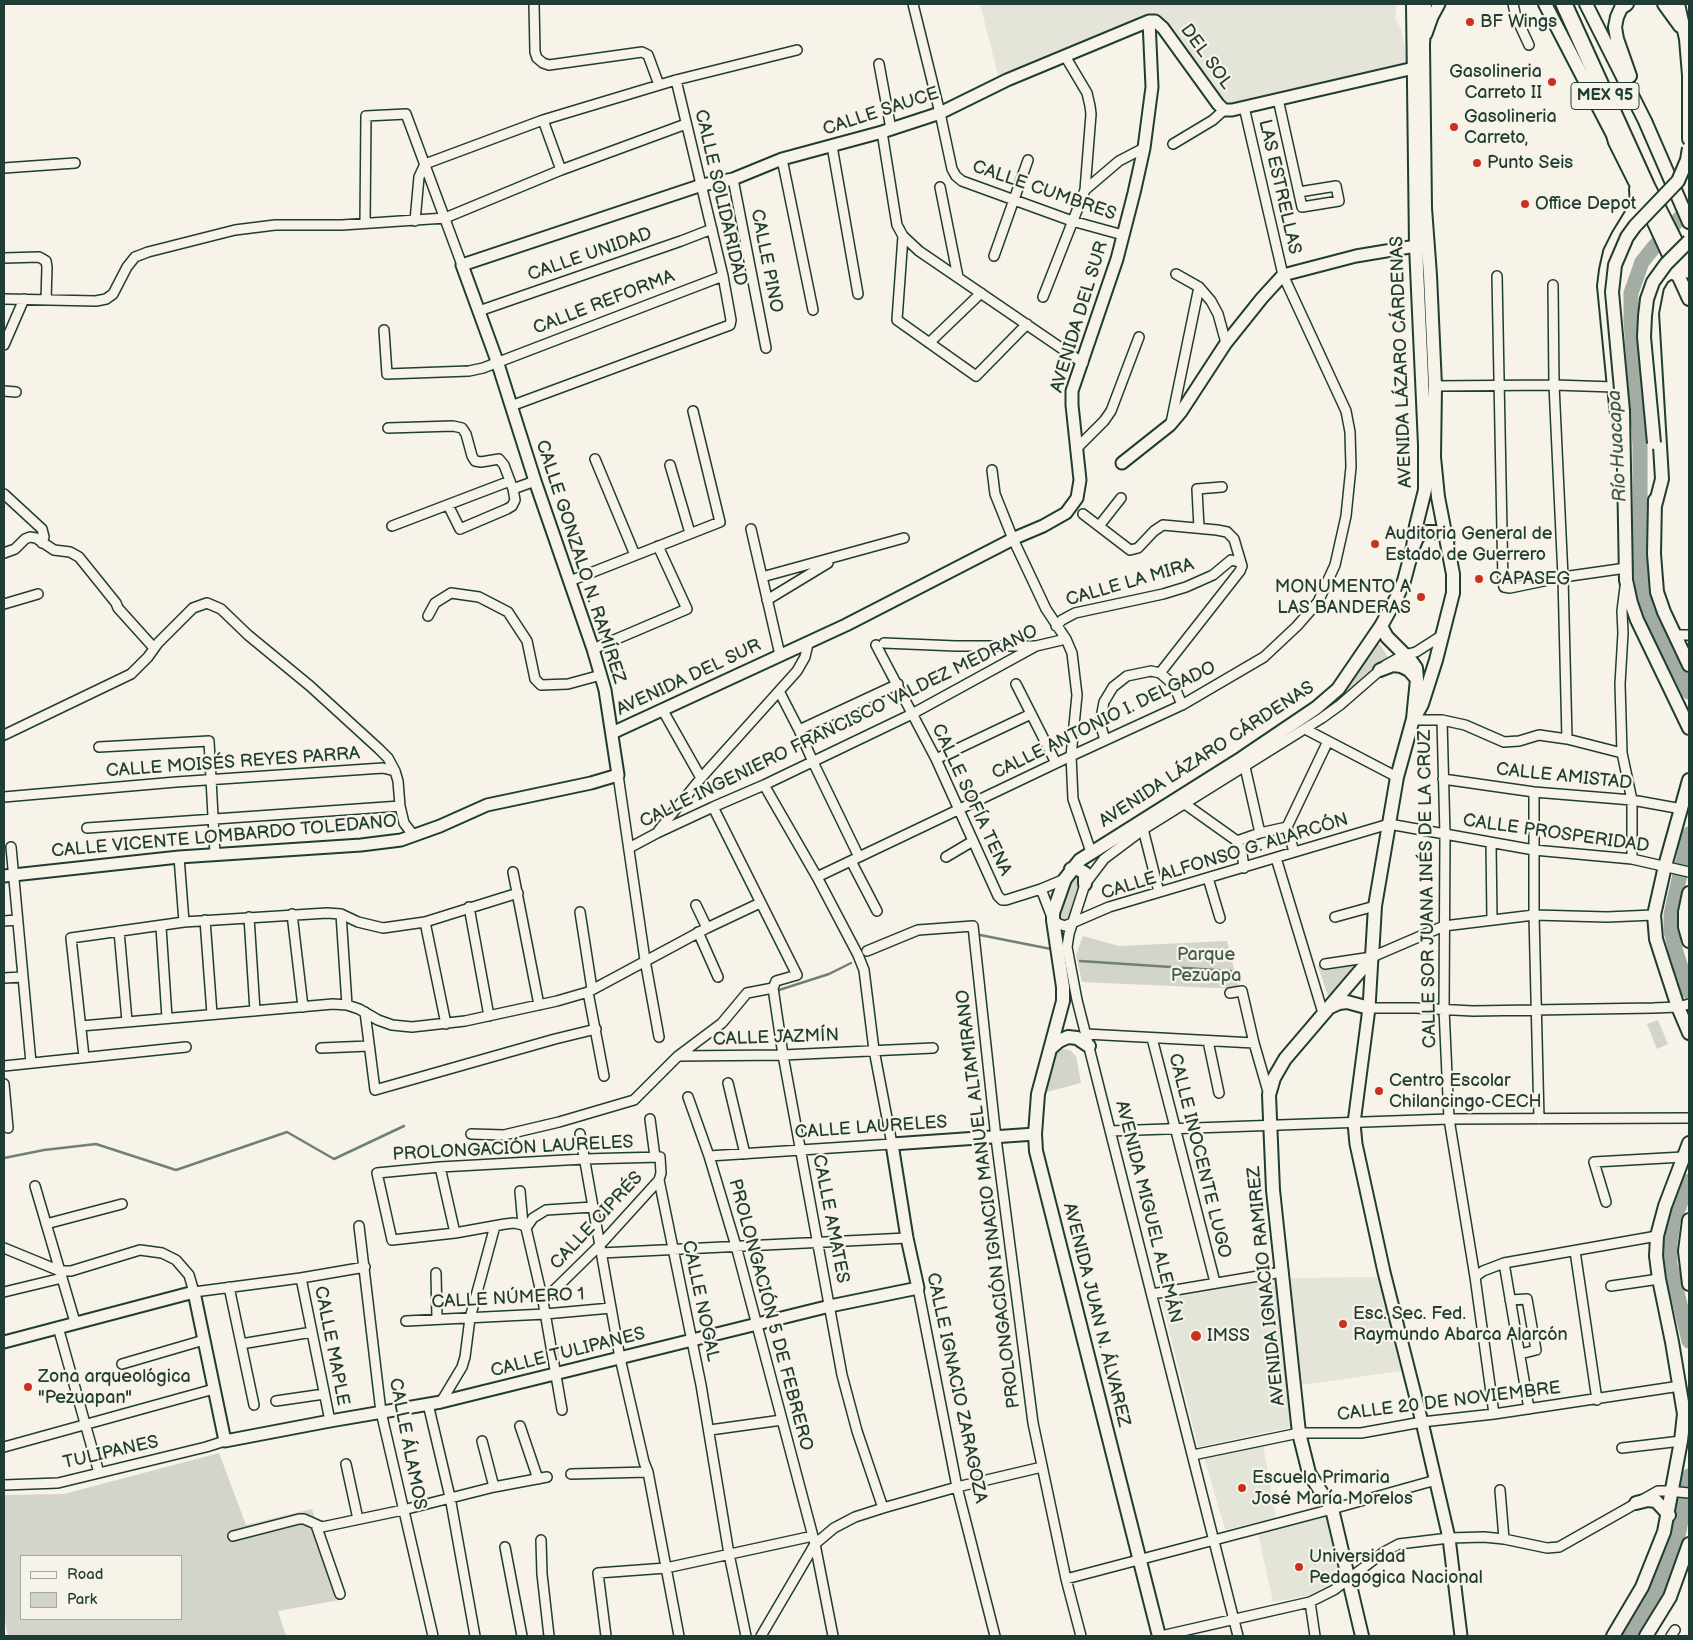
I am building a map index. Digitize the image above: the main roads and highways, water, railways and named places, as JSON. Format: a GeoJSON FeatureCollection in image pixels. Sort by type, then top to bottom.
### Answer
{"type":"FeatureCollection","features":[{"type":"Feature","properties":{"kind":"highway","name":"MEX 95"},"geometry":{"type":"LineString","coordinates":[[1564,4],[1611,107],[1644,186],[1684,266]]}},
{"type":"Feature","properties":{"kind":"highway","name":"MEX 95"},"geometry":{"type":"LineString","coordinates":[[1571,4],[1644,186]]}},
{"type":"Feature","properties":{"kind":"highway"},"geometry":{"type":"LineString","coordinates":[[1611,107],[1613,135]]}},
{"type":"Feature","properties":{"kind":"main road","name":"AVENIDA LÁZARO CÁRDENAS"},"geometry":{"type":"LineString","coordinates":[[1068,874],[1091,852],[1142,825],[1316,708],[1338,689],[1381,626],[1404,581],[1425,490],[1425,445],[1416,246],[1413,4]]}},
{"type":"Feature","properties":{"kind":"main road","name":"AVENIDA LÁZARO CÁRDENAS"},"geometry":{"type":"LineString","coordinates":[[1413,720],[1422,704],[1436,660],[1453,593],[1453,574],[1448,539],[1435,476],[1434,386],[1426,208],[1423,45],[1425,4]]}},
{"type":"Feature","properties":{"kind":"main road"},"geometry":{"type":"LineString","coordinates":[[1545,4],[1613,135],[1644,186],[1637,205],[1610,252],[1604,286],[1617,414],[1623,433]]}},
{"type":"Feature","properties":{"kind":"main road"},"geometry":{"type":"LineString","coordinates":[[1586,4],[1645,121],[1689,222]]}},
{"type":"Feature","properties":{"kind":"main road"},"geometry":{"type":"LineString","coordinates":[[1626,4],[1621,8],[1616,17],[1615,27],[1617,39],[1645,121]]}},
{"type":"Feature","properties":{"kind":"main road"},"geometry":{"type":"LineString","coordinates":[[1664,4],[1685,36]]}},
{"type":"Feature","properties":{"kind":"main road"},"geometry":{"type":"LineString","coordinates":[[1678,4],[1685,36],[1689,75],[1689,139]]}},
{"type":"Feature","properties":{"kind":"main road"},"geometry":{"type":"LineString","coordinates":[[1689,148],[1687,160],[1678,181],[1626,237],[1615,265],[1612,292],[1623,411],[1626,574],[1637,620],[1689,728]]}},
{"type":"Feature","properties":{"kind":"main road"},"geometry":{"type":"LineString","coordinates":[[1689,241],[1666,264],[1654,282],[1646,308],[1644,338],[1654,443],[1654,554],[1656,584],[1664,612],[1689,665]]}},
{"type":"Feature","properties":{"kind":"main road"},"geometry":{"type":"LineString","coordinates":[[1655,506],[1662,479],[1652,313],[1657,287],[1663,277],[1668,273],[1674,273],[1684,266],[1689,299]]}},
{"type":"Feature","properties":{"kind":"main road"},"geometry":{"type":"LineString","coordinates":[[1413,547],[1417,538],[1427,532],[1442,534],[1448,539]]}},
{"type":"Feature","properties":{"kind":"main road"},"geometry":{"type":"LineString","coordinates":[[1381,626],[1387,637],[1416,668],[1417,679],[1413,720]]}},
{"type":"Feature","properties":{"kind":"main road"},"geometry":{"type":"LineString","coordinates":[[1380,670],[1393,665],[1401,666],[1409,670],[1417,679]]}},
{"type":"Feature","properties":{"kind":"main road","name":"AVENIDA IGNACIO RAMIREZ"},"geometry":{"type":"LineString","coordinates":[[1362,1636],[1332,1509],[1309,1473],[1299,1432],[1272,1190],[1269,1095],[1274,1078],[1285,1059],[1372,957],[1375,906],[1397,777],[1413,720]]}},
{"type":"Feature","properties":{"kind":"main road"},"geometry":{"type":"LineString","coordinates":[[1689,780],[1654,915],[1656,939],[1684,1005],[1689,1034]]}},
{"type":"Feature","properties":{"kind":"main road"},"geometry":{"type":"LineString","coordinates":[[1068,874],[1076,868],[1085,873],[1085,884]]}},
{"type":"Feature","properties":{"kind":"main road","name":"AVENIDA JUAN N. ÁLVAREZ"},"geometry":{"type":"LineString","coordinates":[[1068,874],[1052,920],[1063,987],[1063,1001],[1038,1094],[1034,1134],[1036,1151],[1139,1561],[1160,1636]]}},
{"type":"Feature","properties":{"kind":"main road"},"geometry":{"type":"LineString","coordinates":[[1689,893],[1685,927],[1689,941]]}},
{"type":"Feature","properties":{"kind":"main road"},"geometry":{"type":"LineString","coordinates":[[1325,1010],[1339,1003],[1347,1002],[1368,1008]]}},
{"type":"Feature","properties":{"kind":"main road"},"geometry":{"type":"LineString","coordinates":[[1051,1048],[1059,1040],[1068,1036],[1087,1040]]}},
{"type":"Feature","properties":{"kind":"main road"},"geometry":{"type":"LineString","coordinates":[[1613,1636],[1642,1587],[1664,1532],[1674,1491],[1682,1440],[1684,1414],[1656,1256],[1657,1236],[1665,1206],[1689,1143]]}},
{"type":"Feature","properties":{"kind":"main road"},"geometry":{"type":"LineString","coordinates":[[1689,1220],[1685,1251],[1689,1284]]}},
{"type":"Feature","properties":{"kind":"main road"},"geometry":{"type":"LineString","coordinates":[[1636,1503],[1648,1500],[1656,1501],[1669,1515]]}},
{"type":"Feature","properties":{"kind":"main road"},"geometry":{"type":"LineString","coordinates":[[1646,1636],[1670,1597],[1689,1544]]}},
{"type":"Feature","properties":{"kind":"waterway","name":"Río Huacapa"},"geometry":{"type":"LineString","coordinates":[[1689,208],[1642,262],[1631,293],[1631,322],[1640,445],[1640,562],[1643,593],[1658,631],[1689,692]]}},
{"type":"Feature","properties":{"kind":"waterway","name":"Río Huacapa"},"geometry":{"type":"LineString","coordinates":[[1689,834],[1671,915],[1671,931],[1689,992]]}},
{"type":"Feature","properties":{"kind":"waterway"},"geometry":{"type":"LineString","coordinates":[[980,935],[1051,949]]}},
{"type":"Feature","properties":{"kind":"waterway"},"geometry":{"type":"LineString","coordinates":[[1080,961],[1231,971]]}},
{"type":"Feature","properties":{"kind":"waterway"},"geometry":{"type":"LineString","coordinates":[[779,990],[829,974],[851,963]]}},
{"type":"Feature","properties":{"kind":"waterway"},"geometry":{"type":"LineString","coordinates":[[4,1158],[44,1150],[96,1144],[176,1170],[287,1132],[334,1159],[404,1126]]}},
{"type":"Feature","properties":{"kind":"waterway","name":"Río Huacapa"},"geometry":{"type":"LineString","coordinates":[[1689,1181],[1673,1222],[1670,1243],[1670,1264],[1689,1341]]}},
{"type":"Feature","properties":{"kind":"waterway","name":"Río Huacapa"},"geometry":{"type":"LineString","coordinates":[[1629,1636],[1658,1587],[1679,1531],[1689,1476]]}},
{"type":"Feature","properties":{"kind":"place","name":"BF Wings"},"geometry":{"type":"Point","coordinates":[1470,22]}},
{"type":"Feature","properties":{"kind":"place","name":"Gasolineria Carreto II"},"geometry":{"type":"Point","coordinates":[1552,82]}},
{"type":"Feature","properties":{"kind":"place","name":"Gasolineria Carreto,"},"geometry":{"type":"Point","coordinates":[1454,127]}},
{"type":"Feature","properties":{"kind":"place","name":"Punto Seis"},"geometry":{"type":"Point","coordinates":[1477,163]}},
{"type":"Feature","properties":{"kind":"place","name":"Office Depot"},"geometry":{"type":"Point","coordinates":[1525,204]}},
{"type":"Feature","properties":{"kind":"place","name":"Auditoria General de Estado de Guerrero"},"geometry":{"type":"Point","coordinates":[1375,544]}},
{"type":"Feature","properties":{"kind":"place","name":"CAPASEG"},"geometry":{"type":"Point","coordinates":[1479,579]}},
{"type":"Feature","properties":{"kind":"place","name":"MONUMENTO A LAS BANDERAS"},"geometry":{"type":"Point","coordinates":[1421,597]}},
{"type":"Feature","properties":{"kind":"place","name":"Centro Escolar Chilancingo-CECH"},"geometry":{"type":"Point","coordinates":[1379,1091]}},
{"type":"Feature","properties":{"kind":"place","name":"Esc. Sec. Fed. Raymundo Abarca Alarcón"},"geometry":{"type":"Point","coordinates":[1343,1324]}},
{"type":"Feature","properties":{"kind":"place","name":"IMSS"},"geometry":{"type":"Point","coordinates":[1196,1336]}},
{"type":"Feature","properties":{"kind":"place","name":"Zona arqueológica \"Pezuapan\""},"geometry":{"type":"Point","coordinates":[28,1387]}},
{"type":"Feature","properties":{"kind":"place","name":"Escuela Primaria José María Morelos"},"geometry":{"type":"Point","coordinates":[1242,1488]}},
{"type":"Feature","properties":{"kind":"place","name":"Universidad Pedagogica Nacional"},"geometry":{"type":"Point","coordinates":[1299,1567]}},
{"type":"Feature","properties":{"kind":"park label","name":"Parque Pezuapa"},"geometry":{"type":"Point","coordinates":[1206,965]}}]}
